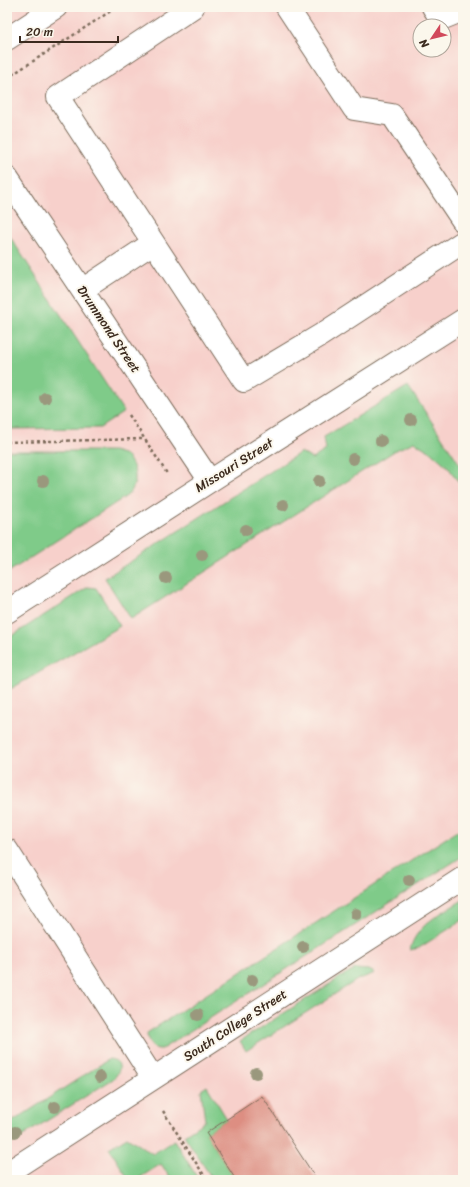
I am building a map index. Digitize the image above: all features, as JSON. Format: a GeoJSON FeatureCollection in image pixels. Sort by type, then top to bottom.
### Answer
{"type":"FeatureCollection","features":[{"type":"Feature","properties":{"kind":"street"},"geometry":{"type":"LineString","coordinates":[[7,39],[56,7]]}},
{"type":"Feature","properties":{"kind":"street"},"geometry":{"type":"LineString","coordinates":[[193,7],[58,97],[244,381],[321,334],[463,242]]}},
{"type":"Feature","properties":{"kind":"street"},"geometry":{"type":"LineString","coordinates":[[287,7],[354,109],[392,115],[463,221]]}},
{"type":"Feature","properties":{"kind":"street"},"geometry":{"type":"LineString","coordinates":[[433,7],[441,19],[463,10]]}},
{"type":"Feature","properties":{"kind":"street","name":"Drummond Street"},"geometry":{"type":"LineString","coordinates":[[7,178],[210,481]]}},
{"type":"Feature","properties":{"kind":"street"},"geometry":{"type":"LineString","coordinates":[[82,290],[153,243]]}},
{"type":"Feature","properties":{"kind":"street","name":"Missouri Street"},"geometry":{"type":"LineString","coordinates":[[7,612],[463,320]]}},
{"type":"Feature","properties":{"kind":"street"},"geometry":{"type":"LineString","coordinates":[[7,850],[153,1078]]}},
{"type":"Feature","properties":{"kind":"street","name":"South College Street"},"geometry":{"type":"LineString","coordinates":[[7,1173],[463,878]]}},
{"type":"Feature","properties":{"kind":"path"},"geometry":{"type":"LineString","coordinates":[[7,78],[117,7]]}},
{"type":"Feature","properties":{"kind":"path"},"geometry":{"type":"LineString","coordinates":[[127,412],[170,478]]}},
{"type":"Feature","properties":{"kind":"path"},"geometry":{"type":"LineString","coordinates":[[7,442],[144,439]]}},
{"type":"Feature","properties":{"kind":"path"},"geometry":{"type":"LineString","coordinates":[[163,1111],[207,1180]]}},
{"type":"Feature","properties":{"kind":"shaded area"},"geometry":{"type":"Polygon","coordinates":[[[7,7],[463,7],[463,1180],[7,1180],[7,7]]]}},
{"type":"Feature","properties":{"kind":"green space"},"geometry":{"type":"Polygon","coordinates":[[[7,232],[124,412],[100,428],[7,429],[7,232]]]}},
{"type":"Feature","properties":{"kind":"green space"},"geometry":{"type":"Polygon","coordinates":[[[408,386],[463,469],[463,488],[448,467],[431,452],[414,442],[396,450],[131,619],[105,578],[301,452],[312,459],[326,450],[324,437],[408,386]]]}},
{"type":"Feature","properties":{"kind":"green space"},"geometry":{"type":"Polygon","coordinates":[[[7,451],[113,451],[123,454],[130,460],[135,474],[133,488],[126,497],[7,573],[7,451]]]}},
{"type":"Feature","properties":{"kind":"green space"},"geometry":{"type":"Polygon","coordinates":[[[88,587],[96,588],[120,626],[7,691],[7,639],[88,587]]]}},
{"type":"Feature","properties":{"kind":"green space"},"geometry":{"type":"Polygon","coordinates":[[[463,827],[463,856],[162,1049],[155,1048],[149,1043],[147,1033],[463,827]]]}},
{"type":"Feature","properties":{"kind":"green space"},"geometry":{"type":"Polygon","coordinates":[[[463,900],[463,920],[419,948],[410,950],[413,941],[424,926],[463,900]]]}},
{"type":"Feature","properties":{"kind":"green space"},"geometry":{"type":"Polygon","coordinates":[[[355,969],[369,970],[375,973],[357,980],[246,1051],[240,1041],[355,969]]]}},
{"type":"Feature","properties":{"kind":"green space"},"geometry":{"type":"Polygon","coordinates":[[[109,1059],[114,1060],[119,1064],[118,1073],[113,1079],[7,1146],[7,1125],[109,1059]]]}},
{"type":"Feature","properties":{"kind":"green space"},"geometry":{"type":"Polygon","coordinates":[[[207,1086],[227,1119],[206,1133],[236,1180],[213,1180],[184,1135],[205,1121],[201,1090],[207,1086]]]}},
{"type":"Feature","properties":{"kind":"green space"},"geometry":{"type":"Polygon","coordinates":[[[127,1137],[153,1154],[174,1140],[199,1180],[172,1180],[161,1164],[136,1180],[129,1180],[109,1148],[127,1137]]]}},
{"type":"Feature","properties":{"kind":"building"},"geometry":{"type":"Polygon","coordinates":[[[262,1096],[317,1180],[236,1180],[206,1133],[262,1096]]]}}]}
